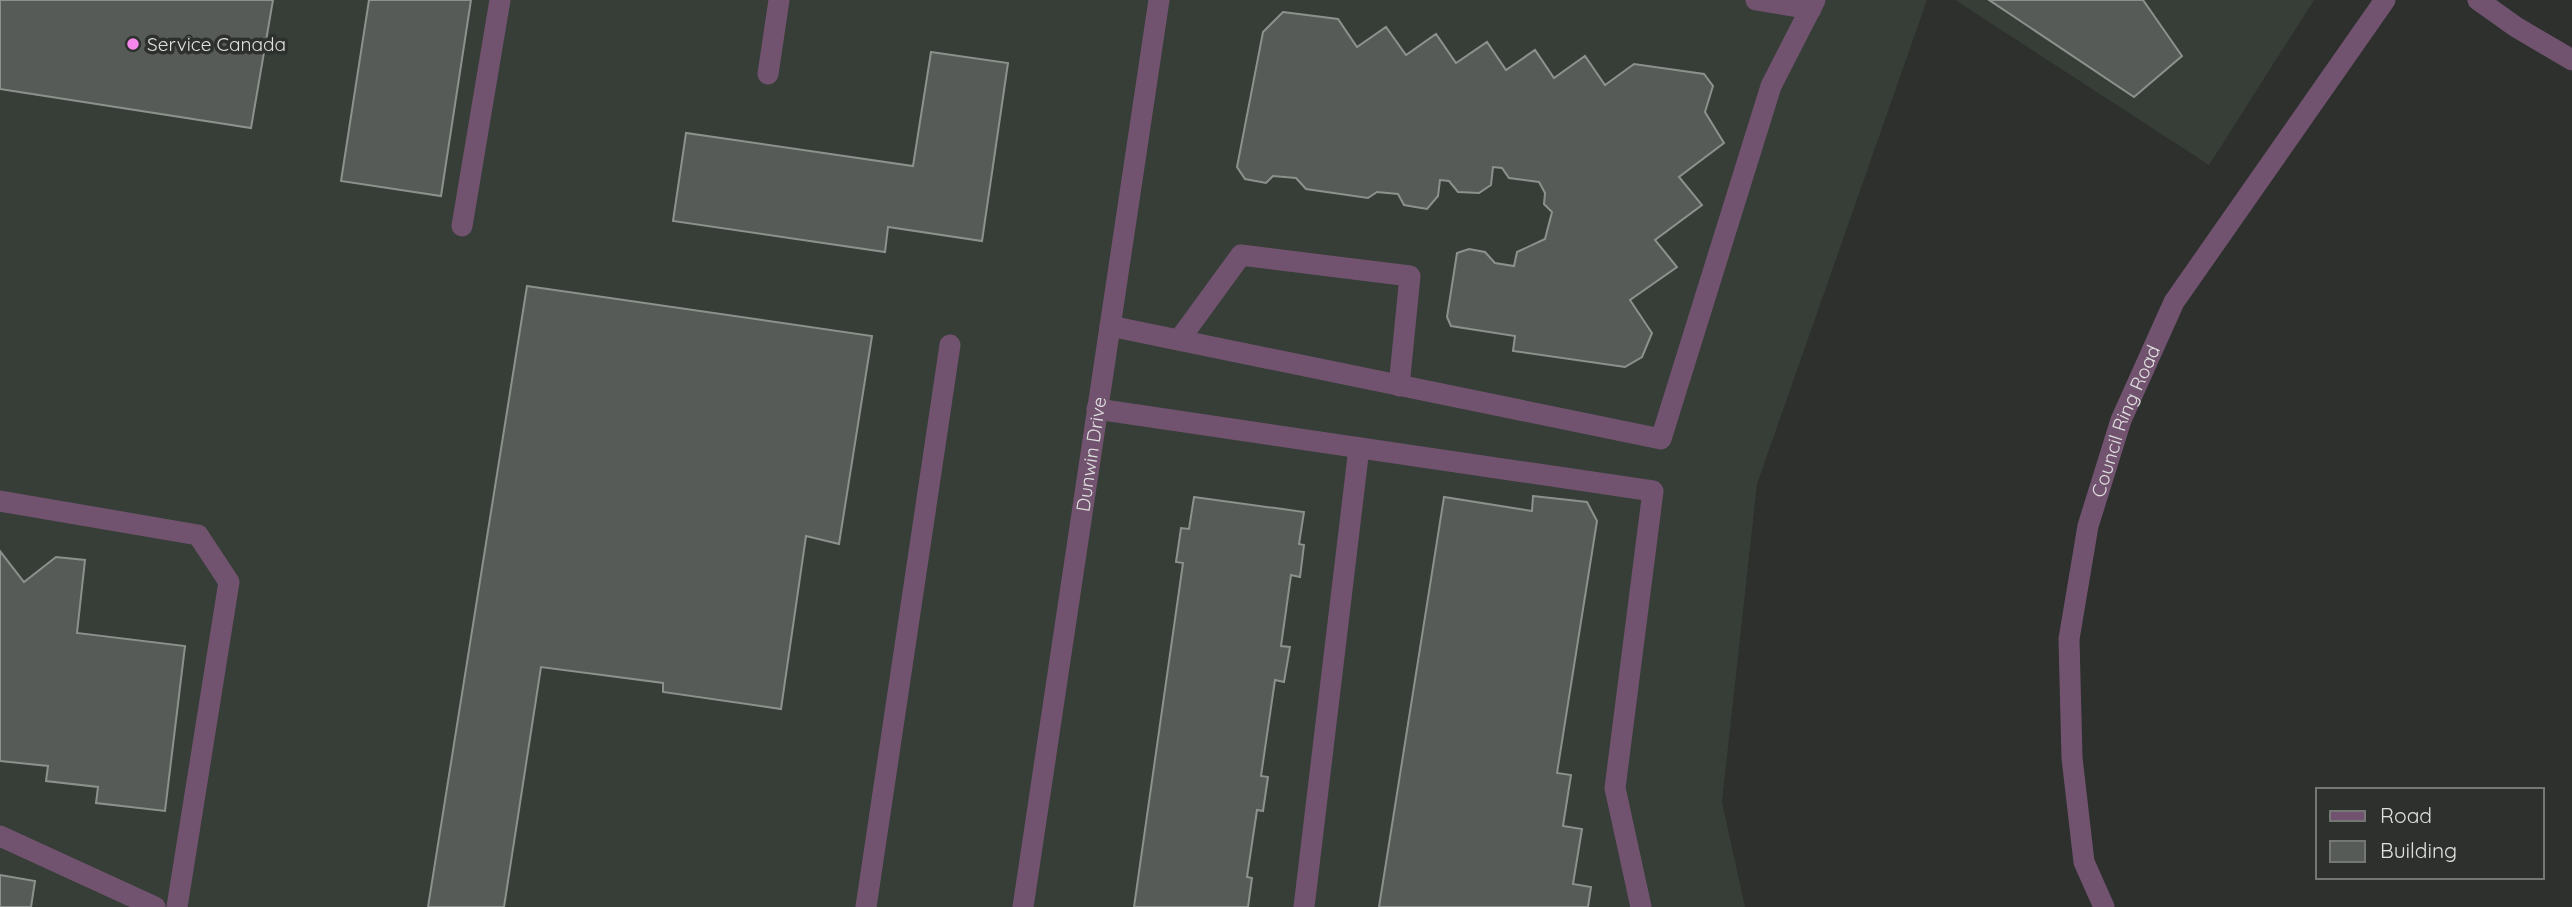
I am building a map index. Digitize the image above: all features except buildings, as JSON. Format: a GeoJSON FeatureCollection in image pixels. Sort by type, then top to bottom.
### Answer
{"type":"FeatureCollection","features":[{"type":"Feature","properties":{"kind":"street"},"geometry":{"type":"LineString","coordinates":[[462,226],[500,0]]}},
{"type":"Feature","properties":{"kind":"street"},"geometry":{"type":"LineString","coordinates":[[768,74],[779,0]]}},
{"type":"Feature","properties":{"kind":"street","name":"Dunwin Drive"},"geometry":{"type":"LineString","coordinates":[[1023,907],[1159,0]]}},
{"type":"Feature","properties":{"kind":"street"},"geometry":{"type":"LineString","coordinates":[[1110,326],[1661,439],[1772,86],[1813,5],[1756,0]]}},
{"type":"Feature","properties":{"kind":"street","name":"Council Ring Road"},"geometry":{"type":"LineString","coordinates":[[2104,907],[2084,862],[2072,758],[2069,639],[2088,526],[2121,420],[2174,302],[2385,0]]}},
{"type":"Feature","properties":{"kind":"street"},"geometry":{"type":"LineString","coordinates":[[2478,0],[2515,27],[2572,60]]}},
{"type":"Feature","properties":{"kind":"street"},"geometry":{"type":"LineString","coordinates":[[1179,340],[1241,255],[1410,276],[1399,386]]}},
{"type":"Feature","properties":{"kind":"street"},"geometry":{"type":"LineString","coordinates":[[866,907],[950,345]]}},
{"type":"Feature","properties":{"kind":"street"},"geometry":{"type":"LineString","coordinates":[[1097,409],[1653,491],[1615,788],[1641,907]]}},
{"type":"Feature","properties":{"kind":"street"},"geometry":{"type":"LineString","coordinates":[[1304,907],[1359,448]]}},
{"type":"Feature","properties":{"kind":"street"},"geometry":{"type":"LineString","coordinates":[[0,502],[198,535],[229,582],[177,907]]}},
{"type":"Feature","properties":{"kind":"street"},"geometry":{"type":"LineString","coordinates":[[0,836],[155,907]]}},
{"type":"Feature","properties":{"kind":"shaded area"},"geometry":{"type":"Polygon","coordinates":[[[0,0],[1927,0],[1757,484],[1722,802],[1745,907],[0,907],[0,0]]]}},
{"type":"Feature","properties":{"kind":"shaded area"},"geometry":{"type":"Polygon","coordinates":[[[1955,0],[2314,0],[2209,165],[1955,0]]]}},
{"type":"Feature","properties":{"kind":"place","name":"Service Canada"},"geometry":{"type":"Point","coordinates":[133,44]}}]}
